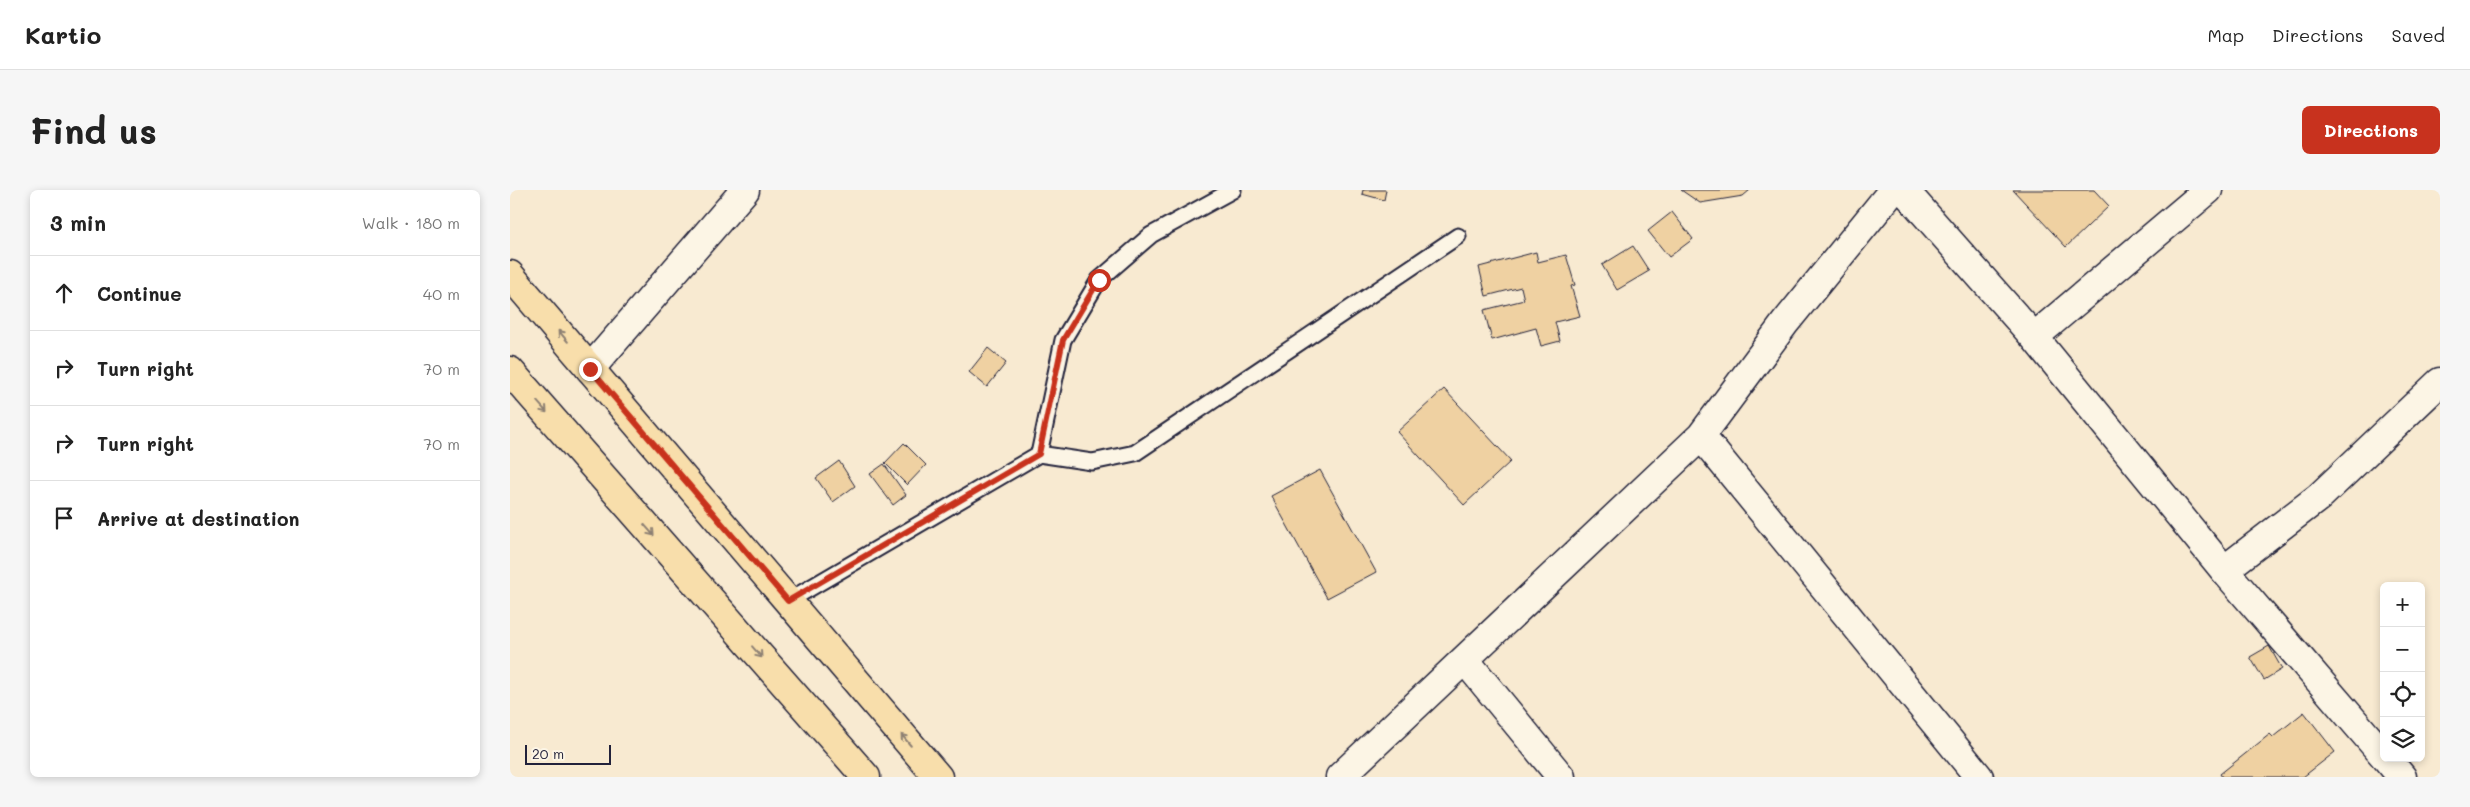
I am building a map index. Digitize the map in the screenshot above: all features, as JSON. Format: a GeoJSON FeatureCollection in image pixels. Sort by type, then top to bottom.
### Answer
{"type":"FeatureCollection","features":[{"type":"Feature","properties":{"kind":"main road"},"geometry":{"type":"LineString","coordinates":[[510,275],[938,777]]}},
{"type":"Feature","properties":{"kind":"main road"},"geometry":{"type":"LineString","coordinates":[[510,371],[866,777]]}},
{"type":"Feature","properties":{"kind":"street"},"geometry":{"type":"LineString","coordinates":[[590,369],[745,190]]}},
{"type":"Feature","properties":{"kind":"street"},"geometry":{"type":"LineString","coordinates":[[1340,777],[1701,436],[1785,323],[1893,190]]}},
{"type":"Feature","properties":{"kind":"street"},"geometry":{"type":"LineString","coordinates":[[1904,190],[2034,337],[2224,570],[2380,751]]}},
{"type":"Feature","properties":{"kind":"street"},"geometry":{"type":"LineString","coordinates":[[2034,337],[2208,190]]}},
{"type":"Feature","properties":{"kind":"street"},"geometry":{"type":"LineString","coordinates":[[2224,570],[2319,497],[2440,382]]}},
{"type":"Feature","properties":{"kind":"street"},"geometry":{"type":"LineString","coordinates":[[1701,436],[1978,777]]}},
{"type":"Feature","properties":{"kind":"street"},"geometry":{"type":"LineString","coordinates":[[1465,660],[1561,777]]}},
{"type":"Feature","properties":{"kind":"street"},"geometry":{"type":"LineString","coordinates":[[2389,762],[2402,777]]}},
{"type":"Feature","properties":{"kind":"lane"},"geometry":{"type":"LineString","coordinates":[[1039,454],[1063,340],[1099,280],[1151,235],[1233,190]]}},
{"type":"Feature","properties":{"kind":"lane"},"geometry":{"type":"LineString","coordinates":[[788,601],[1039,454],[1092,462],[1135,453],[1458,236]]}},
{"type":"Feature","properties":{"kind":"building"},"geometry":{"type":"Polygon","coordinates":[[[1363,190],[1386,190],[1384,200],[1362,194],[1363,190]]]}},
{"type":"Feature","properties":{"kind":"building"},"geometry":{"type":"Polygon","coordinates":[[[1681,190],[1750,190],[1743,196],[1700,203],[1681,190]]]}},
{"type":"Feature","properties":{"kind":"building"},"geometry":{"type":"Polygon","coordinates":[[[2013,190],[2094,190],[2109,206],[2066,247],[2013,190]]]}},
{"type":"Feature","properties":{"kind":"building"},"geometry":{"type":"Polygon","coordinates":[[[1672,212],[1693,239],[1669,257],[1648,231],[1672,212]]]}},
{"type":"Feature","properties":{"kind":"building"},"geometry":{"type":"Polygon","coordinates":[[[1633,246],[1649,271],[1617,290],[1602,265],[1633,246]]]}},
{"type":"Feature","properties":{"kind":"building"},"geometry":{"type":"Polygon","coordinates":[[[1536,252],[1538,262],[1566,255],[1575,285],[1571,286],[1580,316],[1555,322],[1560,341],[1541,346],[1536,328],[1492,340],[1484,310],[1524,300],[1521,287],[1486,296],[1479,267],[1536,252]]]}},
{"type":"Feature","properties":{"kind":"building"},"geometry":{"type":"Polygon","coordinates":[[[988,348],[1006,363],[987,387],[969,372],[988,348]]]}},
{"type":"Feature","properties":{"kind":"building"},"geometry":{"type":"Polygon","coordinates":[[[1444,389],[1511,461],[1464,505],[1397,432],[1444,389]]]}},
{"type":"Feature","properties":{"kind":"building"},"geometry":{"type":"Polygon","coordinates":[[[904,443],[926,465],[907,485],[885,463],[904,443]]]}},
{"type":"Feature","properties":{"kind":"building"},"geometry":{"type":"Polygon","coordinates":[[[839,461],[855,486],[833,502],[816,478],[839,461]]]}},
{"type":"Feature","properties":{"kind":"building"},"geometry":{"type":"Polygon","coordinates":[[[884,464],[906,495],[893,505],[870,474],[884,464]]]}},
{"type":"Feature","properties":{"kind":"building"},"geometry":{"type":"Polygon","coordinates":[[[1320,470],[1376,572],[1327,598],[1271,496],[1320,470]]]}},
{"type":"Feature","properties":{"kind":"building"},"geometry":{"type":"Polygon","coordinates":[[[2269,646],[2282,669],[2264,680],[2250,657],[2269,646]]]}},
{"type":"Feature","properties":{"kind":"building"},"geometry":{"type":"Polygon","coordinates":[[[2304,712],[2335,752],[2303,777],[2222,777],[2220,774],[2270,734],[2273,737],[2304,712]]]}},
{"type":"Feature","properties":{"kind":"route"},"geometry":{"type":"LineString","coordinates":[[590,369],[788,601],[1039,454],[1063,340],[1099,280]]}}]}
